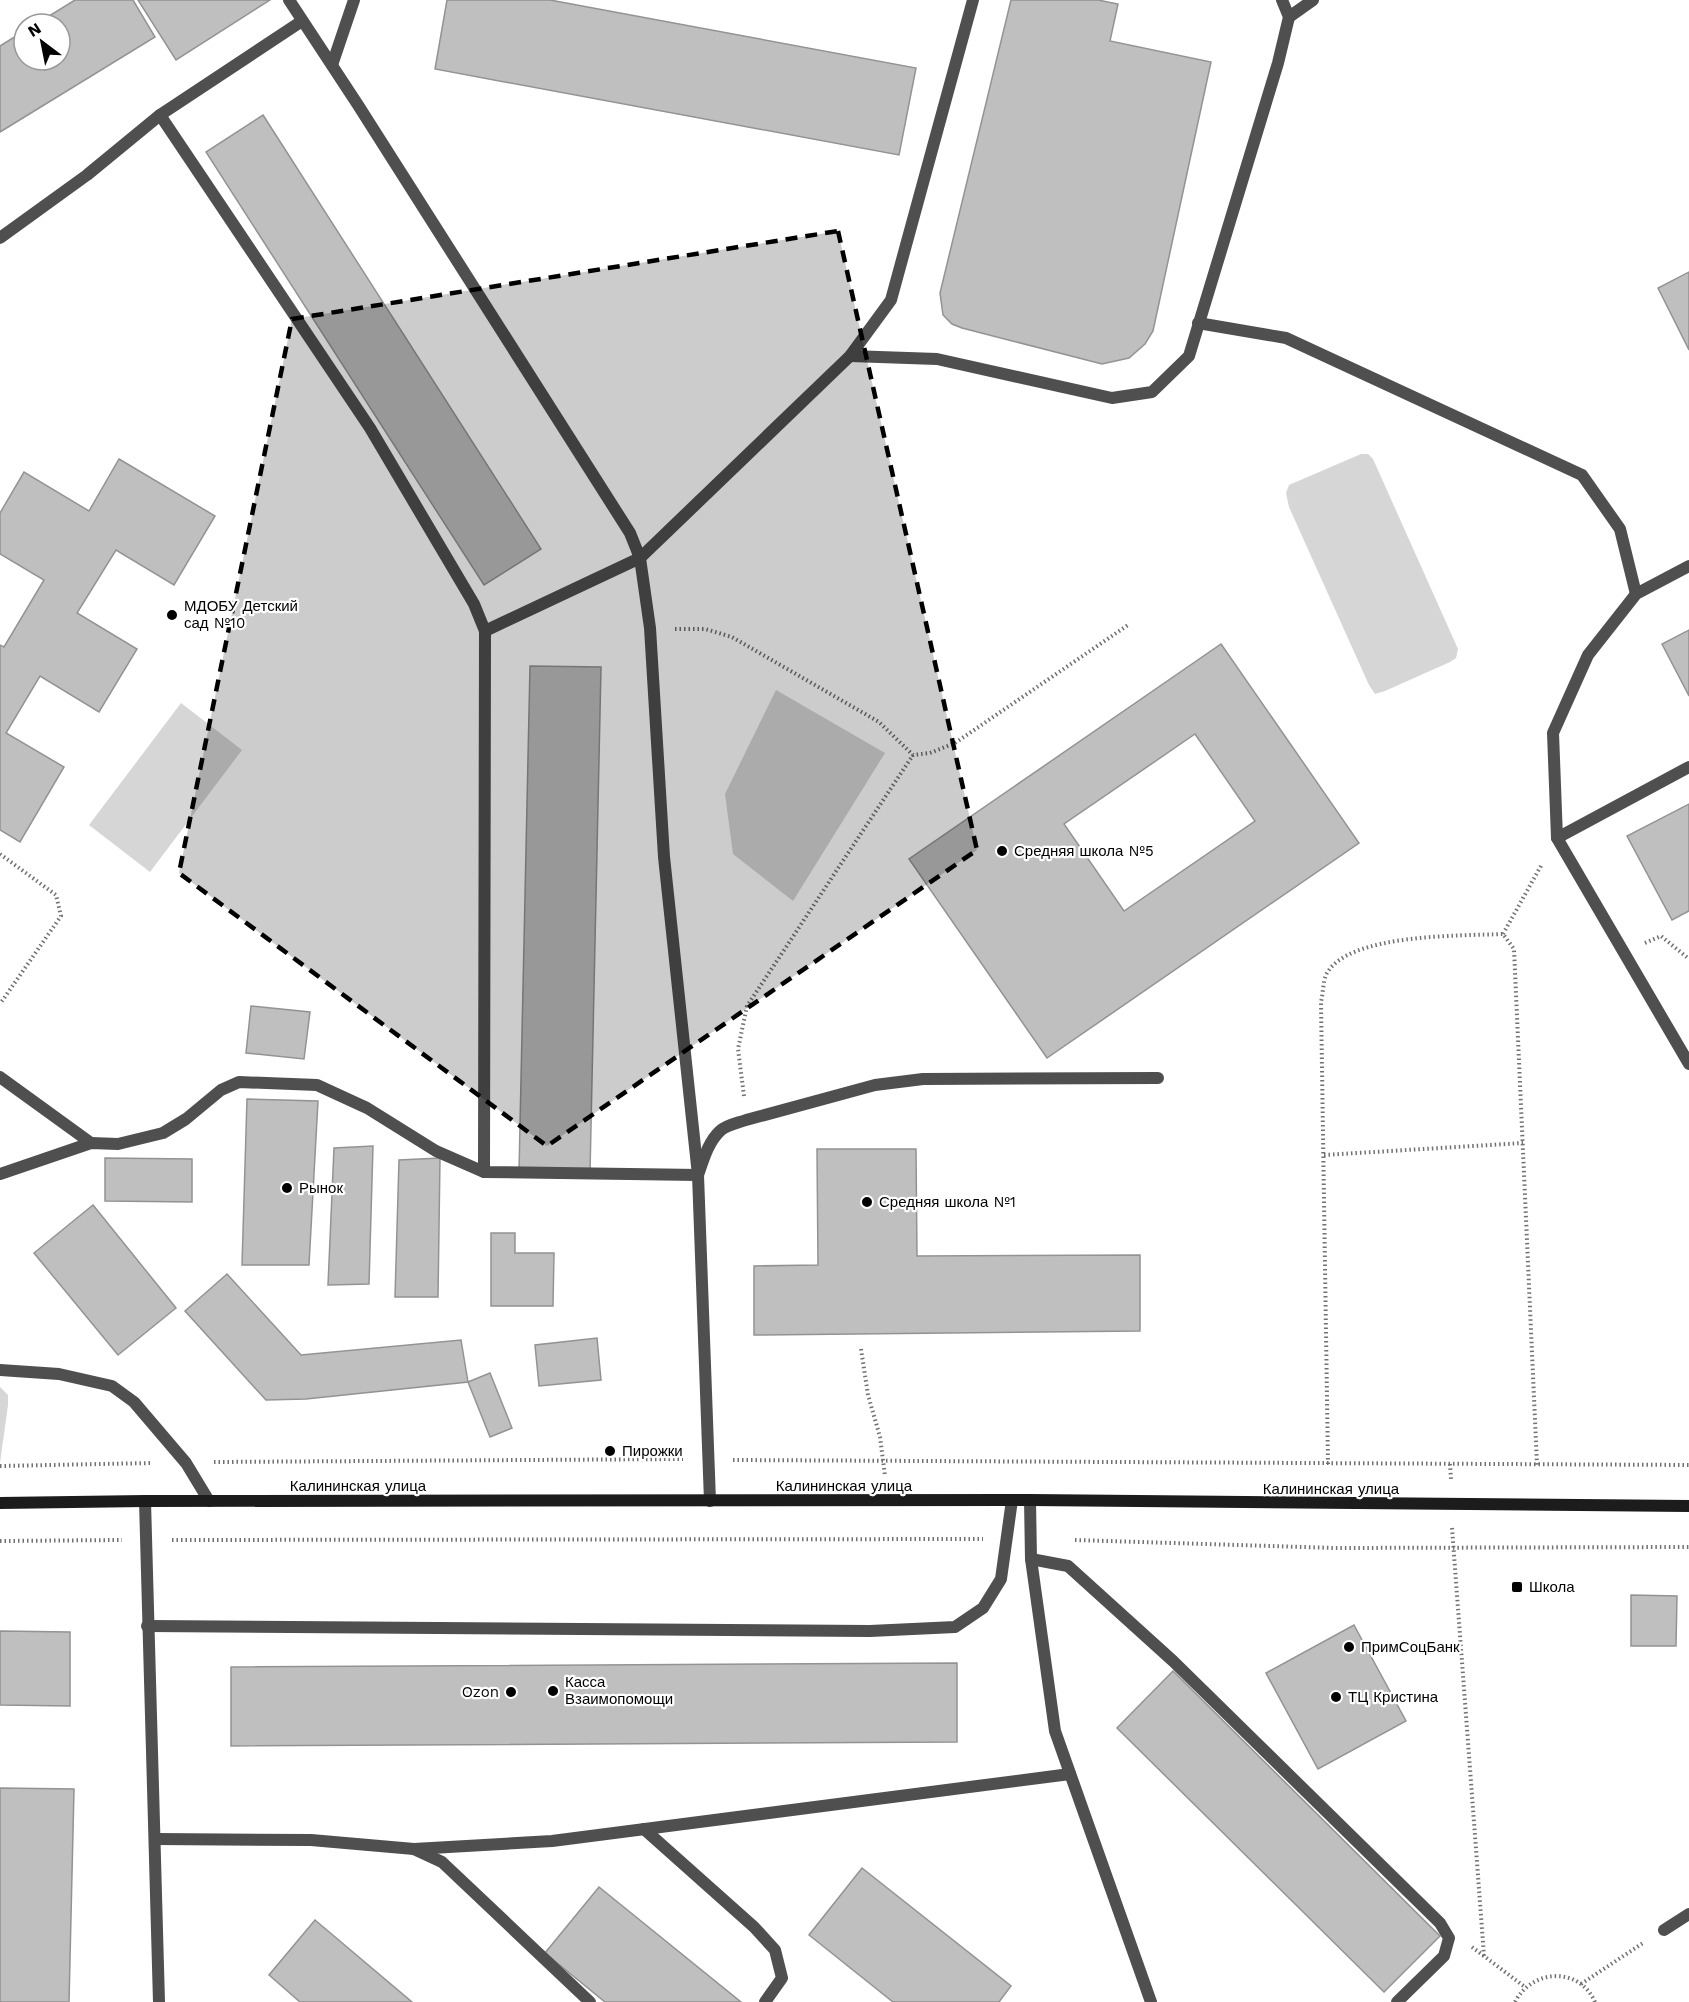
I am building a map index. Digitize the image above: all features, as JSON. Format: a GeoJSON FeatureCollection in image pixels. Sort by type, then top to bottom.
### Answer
{"type":"FeatureCollection","features":[{"type":"Feature","properties":{"kind":"main road","name":"Калининская улица"},"geometry":{"type":"LineString","coordinates":[[0,1503],[1030,1500],[1689,1506]]}},
{"type":"Feature","properties":{"kind":"lane"},"geometry":{"type":"LineString","coordinates":[[289,0],[630,533],[640,558],[650,628],[664,857],[698,1175],[710,1501]]}},
{"type":"Feature","properties":{"kind":"lane"},"geometry":{"type":"LineString","coordinates":[[332,65],[354,0]]}},
{"type":"Feature","properties":{"kind":"lane"},"geometry":{"type":"LineString","coordinates":[[485,631],[640,558],[850,356],[891,300],[973,0]]}},
{"type":"Feature","properties":{"kind":"lane"},"geometry":{"type":"LineString","coordinates":[[850,356],[937,359],[1112,398],[1152,392],[1189,356],[1278,63],[1289,17],[1282,0]]}},
{"type":"Feature","properties":{"kind":"lane"},"geometry":{"type":"LineString","coordinates":[[1289,17],[1313,0]]}},
{"type":"Feature","properties":{"kind":"lane"},"geometry":{"type":"LineString","coordinates":[[0,238],[87,175],[160,115],[302,21]]}},
{"type":"Feature","properties":{"kind":"lane"},"geometry":{"type":"LineString","coordinates":[[160,115],[370,428],[474,604],[485,631],[484,1172]]}},
{"type":"Feature","properties":{"kind":"lane"},"geometry":{"type":"LineString","coordinates":[[1198,323],[1286,338],[1582,475],[1620,529],[1636,594]]}},
{"type":"Feature","properties":{"kind":"lane"},"geometry":{"type":"LineString","coordinates":[[1689,566],[1636,594],[1588,655],[1553,733],[1557,838],[1689,1064]]}},
{"type":"Feature","properties":{"kind":"lane"},"geometry":{"type":"LineString","coordinates":[[1557,838],[1689,767]]}},
{"type":"Feature","properties":{"kind":"lane"},"geometry":{"type":"LineString","coordinates":[[0,1077],[91,1143]]}},
{"type":"Feature","properties":{"kind":"lane"},"geometry":{"type":"LineString","coordinates":[[698,1175],[707,1151],[719,1132],[746,1120],[875,1085],[923,1079],[1158,1078]]}},
{"type":"Feature","properties":{"kind":"lane"},"geometry":{"type":"LineString","coordinates":[[0,1174],[91,1143],[118,1144],[164,1133],[186,1119],[221,1090],[239,1082],[317,1085],[367,1108],[436,1151],[484,1172],[698,1175]]}},
{"type":"Feature","properties":{"kind":"lane"},"geometry":{"type":"LineString","coordinates":[[0,1370],[59,1374],[112,1386],[134,1402],[186,1462],[209,1501]]}},
{"type":"Feature","properties":{"kind":"lane"},"geometry":{"type":"LineString","coordinates":[[147,1626],[870,1631],[955,1626],[983,1608],[1001,1579],[1012,1500]]}},
{"type":"Feature","properties":{"kind":"lane"},"geometry":{"type":"LineString","coordinates":[[1030,1500],[1031,1559],[1055,1731],[1151,2002]]}},
{"type":"Feature","properties":{"kind":"lane"},"geometry":{"type":"LineString","coordinates":[[145,1501],[159,2002]]}},
{"type":"Feature","properties":{"kind":"lane"},"geometry":{"type":"LineString","coordinates":[[1031,1559],[1068,1566],[1173,1661],[1440,1923],[1449,1938],[1444,1956],[1397,2002]]}},
{"type":"Feature","properties":{"kind":"lane"},"geometry":{"type":"LineString","coordinates":[[155,1839],[311,1840],[414,1849],[552,1840],[1070,1774]]}},
{"type":"Feature","properties":{"kind":"lane"},"geometry":{"type":"LineString","coordinates":[[644,1829],[754,1927],[775,1950],[782,1978],[765,2002]]}},
{"type":"Feature","properties":{"kind":"lane"},"geometry":{"type":"LineString","coordinates":[[414,1849],[442,1862],[590,2002]]}},
{"type":"Feature","properties":{"kind":"lane"},"geometry":{"type":"LineString","coordinates":[[1664,1930],[1689,1914]]}},
{"type":"Feature","properties":{"kind":"path"},"geometry":{"type":"LineString","coordinates":[[746,1120],[738,1049],[747,1006],[914,755],[930,753],[955,743],[1128,625]]}},
{"type":"Feature","properties":{"kind":"path"},"geometry":{"type":"LineString","coordinates":[[650,628],[705,629],[732,637],[879,722],[914,755]]}},
{"type":"Feature","properties":{"kind":"path"},"geometry":{"type":"LineString","coordinates":[[1503,934],[1557,838]]}},
{"type":"Feature","properties":{"kind":"path"},"geometry":{"type":"LineString","coordinates":[[0,854],[56,895],[62,916],[0,1004]]}},
{"type":"Feature","properties":{"kind":"path"},"geometry":{"type":"LineString","coordinates":[[1503,934],[1514,949],[1537,1465]]}},
{"type":"Feature","properties":{"kind":"path"},"geometry":{"type":"LineString","coordinates":[[1328,1464],[1321,1002],[1326,974],[1344,955],[1406,938],[1503,934]]}},
{"type":"Feature","properties":{"kind":"path"},"geometry":{"type":"LineString","coordinates":[[1624,952],[1661,936],[1689,959]]}},
{"type":"Feature","properties":{"kind":"path"},"geometry":{"type":"LineString","coordinates":[[1324,1155],[1523,1143]]}},
{"type":"Feature","properties":{"kind":"path"},"geometry":{"type":"LineString","coordinates":[[861,1348],[868,1395],[880,1437],[888,1501]]}},
{"type":"Feature","properties":{"kind":"path"},"geometry":{"type":"LineString","coordinates":[[0,1466],[186,1462],[708,1459],[883,1462],[1689,1465]]}},
{"type":"Feature","properties":{"kind":"path"},"geometry":{"type":"LineString","coordinates":[[1450,1464],[1453,1547],[1484,1956]]}},
{"type":"Feature","properties":{"kind":"path"},"geometry":{"type":"LineString","coordinates":[[0,1541],[1007,1539]]}},
{"type":"Feature","properties":{"kind":"path"},"geometry":{"type":"LineString","coordinates":[[1031,1539],[1335,1548],[1689,1548]]}},
{"type":"Feature","properties":{"kind":"path"},"geometry":{"type":"LineString","coordinates":[[1440,1923],[1525,1988]]}},
{"type":"Feature","properties":{"kind":"path"},"geometry":{"type":"LineString","coordinates":[[1581,1984],[1664,1930]]}},
{"type":"Feature","properties":{"kind":"path"},"geometry":{"type":"LineString","coordinates":[[1515,2002],[1525,1988],[1537,1979],[1552,1975],[1568,1977],[1581,1984],[1592,1995],[1595,2002]]}},
{"type":"Feature","properties":{"kind":"highlighted area"},"geometry":{"type":"Polygon","coordinates":[[[838,231],[977,850],[547,1146],[179,873],[292,319],[838,231]]]}},
{"type":"Feature","properties":{"kind":"shaded area"},"geometry":{"type":"Polygon","coordinates":[[[1361,454],[1368,454],[1373,459],[1458,649],[1456,658],[1450,662],[1375,694],[1289,507],[1286,493],[1289,485],[1361,454]]]}},
{"type":"Feature","properties":{"kind":"shaded area"},"geometry":{"type":"Polygon","coordinates":[[[776,690],[885,753],[793,901],[733,854],[725,794],[776,690]]]}},
{"type":"Feature","properties":{"kind":"shaded area"},"geometry":{"type":"Polygon","coordinates":[[[181,703],[242,750],[150,872],[89,825],[181,703]]]}},
{"type":"Feature","properties":{"kind":"shaded area"},"geometry":{"type":"Polygon","coordinates":[[[0,1387],[8,1395],[8,1405],[0,1463],[0,1387]]]}},
{"type":"Feature","properties":{"kind":"building"},"geometry":{"type":"Polygon","coordinates":[[[75,0],[133,0],[155,37],[0,132],[0,46],[12,38],[12,72],[72,72],[72,12],[56,12],[75,0]]]}},
{"type":"Feature","properties":{"kind":"building"},"geometry":{"type":"Polygon","coordinates":[[[138,0],[270,0],[176,60],[138,0]]]}},
{"type":"Feature","properties":{"kind":"building"},"geometry":{"type":"Polygon","coordinates":[[[447,0],[550,0],[916,68],[899,155],[435,69],[447,0]]]}},
{"type":"Feature","properties":{"kind":"building"},"geometry":{"type":"Polygon","coordinates":[[[1011,0],[1098,0],[1118,4],[1110,41],[1211,62],[1153,331],[1145,344],[1129,358],[1102,364],[962,328],[952,324],[943,315],[940,293],[1011,0]]]}},
{"type":"Feature","properties":{"kind":"building"},"geometry":{"type":"Polygon","coordinates":[[[263,115],[541,549],[484,585],[206,152],[263,115]]]}},
{"type":"Feature","properties":{"kind":"building"},"geometry":{"type":"Polygon","coordinates":[[[1689,272],[1689,350],[1658,288],[1689,272]]]}},
{"type":"Feature","properties":{"kind":"building"},"geometry":{"type":"Polygon","coordinates":[[[119,459],[215,516],[174,585],[116,550],[77,613],[137,649],[99,712],[40,676],[6,733],[64,767],[20,842],[0,830],[0,645],[4,647],[44,580],[0,554],[0,513],[24,472],[89,511],[119,459]]]}},
{"type":"Feature","properties":{"kind":"building"},"geometry":{"type":"Polygon","coordinates":[[[1689,630],[1689,696],[1662,644],[1689,630]]]}},
{"type":"Feature","properties":{"kind":"building","name":"Средняя школа №5"},"geometry":{"type":"Polygon","coordinates":[[[1221,644],[1359,843],[1047,1058],[909,859],[1221,644]],[[1195,734],[1064,824],[1124,911],[1255,821],[1195,734]]]}},
{"type":"Feature","properties":{"kind":"building"},"geometry":{"type":"Polygon","coordinates":[[[530,666],[601,667],[590,1173],[519,1172],[530,666]]]}},
{"type":"Feature","properties":{"kind":"building"},"geometry":{"type":"Polygon","coordinates":[[[1689,804],[1689,911],[1672,920],[1627,836],[1689,804]]]}},
{"type":"Feature","properties":{"kind":"building"},"geometry":{"type":"Polygon","coordinates":[[[251,1006],[310,1012],[304,1059],[246,1053],[251,1006]]]}},
{"type":"Feature","properties":{"kind":"building"},"geometry":{"type":"Polygon","coordinates":[[[247,1099],[318,1101],[309,1265],[242,1265],[247,1099]]]}},
{"type":"Feature","properties":{"kind":"building"},"geometry":{"type":"Polygon","coordinates":[[[373,1146],[369,1284],[328,1285],[334,1148],[373,1146]]]}},
{"type":"Feature","properties":{"kind":"building","name":"Средняя школа №1"},"geometry":{"type":"Polygon","coordinates":[[[817,1149],[916,1149],[917,1256],[1140,1255],[1140,1331],[754,1335],[754,1266],[818,1265],[817,1149]]]}},
{"type":"Feature","properties":{"kind":"building"},"geometry":{"type":"Polygon","coordinates":[[[105,1158],[192,1159],[192,1202],[105,1201],[105,1158]]]}},
{"type":"Feature","properties":{"kind":"building"},"geometry":{"type":"Polygon","coordinates":[[[440,1158],[438,1297],[395,1297],[399,1160],[440,1158]]]}},
{"type":"Feature","properties":{"kind":"building"},"geometry":{"type":"Polygon","coordinates":[[[93,1205],[176,1308],[118,1355],[34,1253],[93,1205]]]}},
{"type":"Feature","properties":{"kind":"building"},"geometry":{"type":"Polygon","coordinates":[[[491,1233],[515,1233],[515,1253],[554,1253],[553,1306],[491,1306],[491,1233]]]}},
{"type":"Feature","properties":{"kind":"building"},"geometry":{"type":"Polygon","coordinates":[[[227,1274],[301,1355],[461,1340],[468,1382],[306,1399],[266,1400],[185,1311],[227,1274]]]}},
{"type":"Feature","properties":{"kind":"building"},"geometry":{"type":"Polygon","coordinates":[[[597,1338],[601,1380],[539,1386],[535,1345],[597,1338]]]}},
{"type":"Feature","properties":{"kind":"building"},"geometry":{"type":"Polygon","coordinates":[[[490,1373],[512,1428],[490,1437],[468,1382],[490,1373]]]}},
{"type":"Feature","properties":{"kind":"building"},"geometry":{"type":"Polygon","coordinates":[[[1631,1595],[1677,1596],[1676,1646],[1631,1646],[1631,1595]]]}},
{"type":"Feature","properties":{"kind":"building","name":"ТЦ Кристина"},"geometry":{"type":"Polygon","coordinates":[[[1354,1625],[1406,1721],[1318,1769],[1266,1673],[1354,1625]]]}},
{"type":"Feature","properties":{"kind":"building"},"geometry":{"type":"Polygon","coordinates":[[[0,1631],[70,1632],[70,1706],[0,1705],[0,1631]]]}},
{"type":"Feature","properties":{"kind":"building"},"geometry":{"type":"Polygon","coordinates":[[[957,1663],[957,1742],[231,1746],[231,1667],[957,1663]]]}},
{"type":"Feature","properties":{"kind":"building"},"geometry":{"type":"Polygon","coordinates":[[[1173,1671],[1440,1936],[1384,1992],[1117,1728],[1173,1671]]]}},
{"type":"Feature","properties":{"kind":"building"},"geometry":{"type":"Polygon","coordinates":[[[0,1788],[74,1789],[69,2002],[0,2002],[0,1788]]]}},
{"type":"Feature","properties":{"kind":"building"},"geometry":{"type":"Polygon","coordinates":[[[862,1868],[1011,1986],[999,2002],[893,2002],[809,1935],[862,1868]]]}},
{"type":"Feature","properties":{"kind":"building"},"geometry":{"type":"Polygon","coordinates":[[[599,1887],[741,2002],[605,2002],[545,1953],[599,1887]]]}},
{"type":"Feature","properties":{"kind":"building"},"geometry":{"type":"Polygon","coordinates":[[[315,1920],[412,2002],[300,2002],[269,1975],[315,1920]]]}},
{"type":"Feature","properties":{"kind":"place","name":"МДОБУ Детский сад №10"},"geometry":{"type":"Point","coordinates":[172,615]}},
{"type":"Feature","properties":{"kind":"place","name":"Средняя школа №5"},"geometry":{"type":"Point","coordinates":[1002,851]}},
{"type":"Feature","properties":{"kind":"place","name":"Рынок"},"geometry":{"type":"Point","coordinates":[287,1188]}},
{"type":"Feature","properties":{"kind":"place","name":"Средняя школа №1"},"geometry":{"type":"Point","coordinates":[867,1202]}},
{"type":"Feature","properties":{"kind":"place","name":"Пирожки"},"geometry":{"type":"Point","coordinates":[610,1451]}},
{"type":"Feature","properties":{"kind":"place","name":"Школа"},"geometry":{"type":"Point","coordinates":[1517,1587]}},
{"type":"Feature","properties":{"kind":"place","name":"ПримСоцБанк"},"geometry":{"type":"Point","coordinates":[1349,1647]}},
{"type":"Feature","properties":{"kind":"place","name":"Касса Взаимопомощи"},"geometry":{"type":"Point","coordinates":[553,1691]}},
{"type":"Feature","properties":{"kind":"place","name":"Ozon"},"geometry":{"type":"Point","coordinates":[511,1692]}},
{"type":"Feature","properties":{"kind":"place","name":"ТЦ Кристина"},"geometry":{"type":"Point","coordinates":[1336,1697]}}]}
